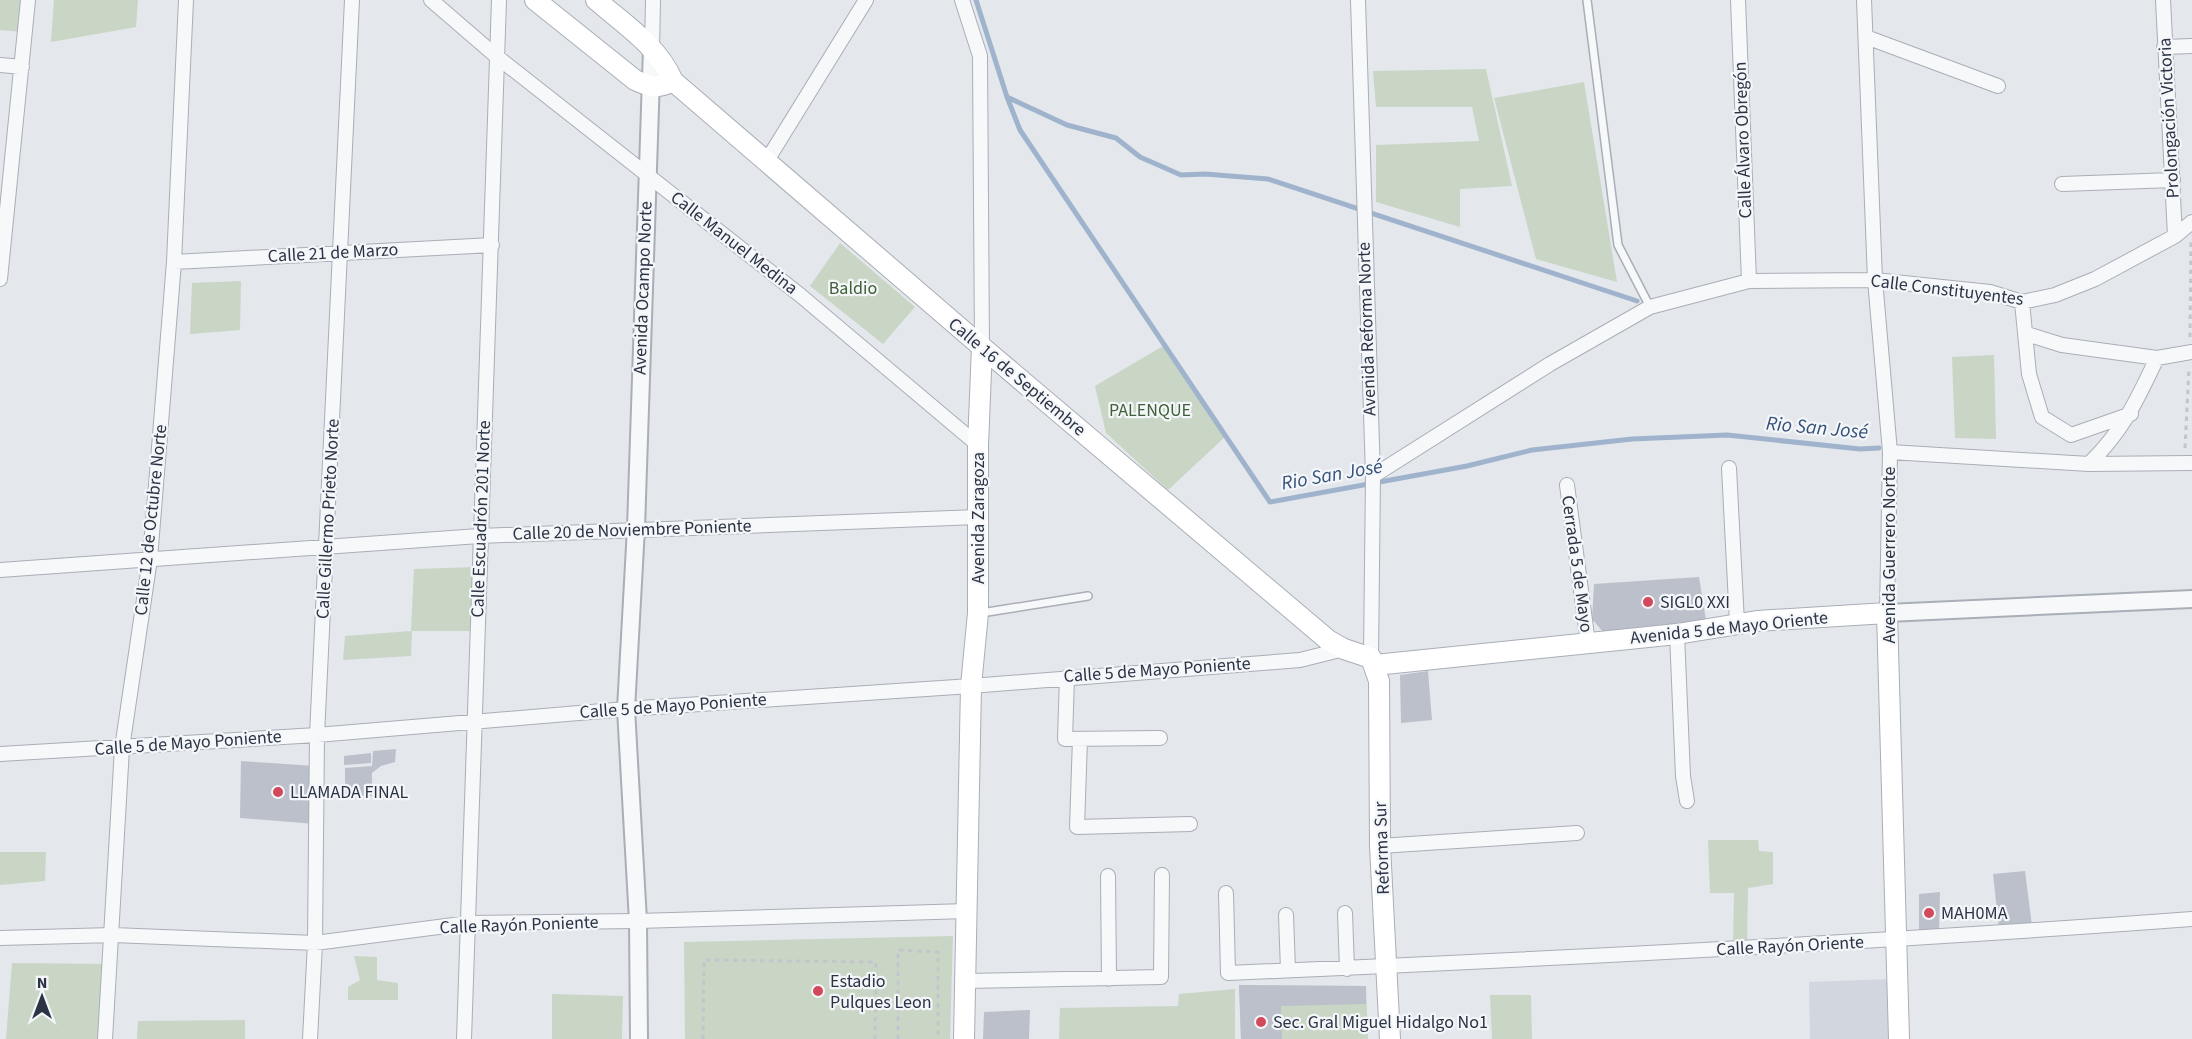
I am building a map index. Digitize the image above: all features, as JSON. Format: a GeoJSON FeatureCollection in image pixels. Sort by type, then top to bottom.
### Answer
{"type":"FeatureCollection","features":[{"type":"Feature","properties":{"kind":"main road"},"geometry":{"type":"LineString","coordinates":[[535,0],[635,80],[649,87],[662,87],[673,81]]}},
{"type":"Feature","properties":{"kind":"main road","name":"Calle 16 de Septiembre"},"geometry":{"type":"LineString","coordinates":[[596,0],[652,48],[667,66],[673,81],[982,347],[1328,640],[1373,662]]}},
{"type":"Feature","properties":{"kind":"main road","name":"Avenida Zaragoza"},"geometry":{"type":"LineString","coordinates":[[964,1039],[971,686],[978,613],[978,445],[982,347]]}},
{"type":"Feature","properties":{"kind":"main road","name":"Avenida 5 de Mayo Oriente"},"geometry":{"type":"LineString","coordinates":[[1373,662],[1677,634],[1737,624],[1887,613]]}},
{"type":"Feature","properties":{"kind":"main road","name":"Avenida Guerrero Norte"},"geometry":{"type":"LineString","coordinates":[[1887,613],[1899,1039]]}},
{"type":"Feature","properties":{"kind":"main road","name":"Reforma Sur"},"geometry":{"type":"LineString","coordinates":[[1373,662],[1378,681],[1380,846],[1389,968],[1390,1039]]}},
{"type":"Feature","properties":{"kind":"street"},"geometry":{"type":"LineString","coordinates":[[0,279],[28,0]]}},
{"type":"Feature","properties":{"kind":"street","name":"Calle 12 de Octubre Norte"},"geometry":{"type":"LineString","coordinates":[[105,1039],[113,935],[122,748],[150,559],[174,262],[186,0]]}},
{"type":"Feature","properties":{"kind":"street","name":"Calle Gillermo Prieto Norte"},"geometry":{"type":"LineString","coordinates":[[310,1039],[315,943],[317,735],[352,0]]}},
{"type":"Feature","properties":{"kind":"street","name":"Calle Manuel Medina"},"geometry":{"type":"LineString","coordinates":[[432,0],[496,56],[800,295],[978,445]]}},
{"type":"Feature","properties":{"kind":"street","name":"Calle Escuadrón 201 Norte"},"geometry":{"type":"LineString","coordinates":[[464,1039],[479,536],[492,245],[499,0]]}},
{"type":"Feature","properties":{"kind":"street"},"geometry":{"type":"LineString","coordinates":[[652,48],[653,0]]}},
{"type":"Feature","properties":{"kind":"street"},"geometry":{"type":"LineString","coordinates":[[766,162],[866,0]]}},
{"type":"Feature","properties":{"kind":"street","name":"Avenida Zaragoza"},"geometry":{"type":"LineString","coordinates":[[962,0],[980,56],[982,347]]}},
{"type":"Feature","properties":{"kind":"street","name":"Avenida Reforma Norte"},"geometry":{"type":"LineString","coordinates":[[1358,0],[1362,81],[1362,195],[1373,476],[1373,662]]}},
{"type":"Feature","properties":{"kind":"street","name":"Calle Álvaro Obregón"},"geometry":{"type":"LineString","coordinates":[[1738,0],[1749,281]]}},
{"type":"Feature","properties":{"kind":"street","name":"Avenida Guerrero Norte"},"geometry":{"type":"LineString","coordinates":[[1864,0],[1875,280],[1890,452],[1887,613]]}},
{"type":"Feature","properties":{"kind":"street","name":"Prolongación Victoria"},"geometry":{"type":"LineString","coordinates":[[2163,0],[2175,236]]}},
{"type":"Feature","properties":{"kind":"street"},"geometry":{"type":"LineString","coordinates":[[1866,37],[1998,86]]}},
{"type":"Feature","properties":{"kind":"street"},"geometry":{"type":"LineString","coordinates":[[2164,47],[2192,46]]}},
{"type":"Feature","properties":{"kind":"street","name":"Avenida Ocampo Norte"},"geometry":{"type":"LineString","coordinates":[[636,528],[652,48]]}},
{"type":"Feature","properties":{"kind":"street"},"geometry":{"type":"LineString","coordinates":[[0,65],[21,67]]}},
{"type":"Feature","properties":{"kind":"street"},"geometry":{"type":"LineString","coordinates":[[2062,184],[2173,180]]}},
{"type":"Feature","properties":{"kind":"street","name":"Calle Constituyentes"},"geometry":{"type":"LineString","coordinates":[[1373,476],[1550,364],[1650,307],[1749,281],[1875,280],[1980,291],[2022,302],[2055,295],[2095,279],[2175,236],[2192,222]]}},
{"type":"Feature","properties":{"kind":"street","name":"Calle 21 de Marzo"},"geometry":{"type":"LineString","coordinates":[[174,262],[339,251],[492,245]]}},
{"type":"Feature","properties":{"kind":"street"},"geometry":{"type":"LineString","coordinates":[[2022,302],[2027,334],[2029,374],[2042,417],[2071,435],[2131,414]]}},
{"type":"Feature","properties":{"kind":"street"},"geometry":{"type":"LineString","coordinates":[[2027,334],[2062,345],[2157,358],[2192,352]]}},
{"type":"Feature","properties":{"kind":"street"},"geometry":{"type":"LineString","coordinates":[[2089,464],[2112,441],[2131,414],[2157,358]]}},
{"type":"Feature","properties":{"kind":"street"},"geometry":{"type":"LineString","coordinates":[[1890,452],[2089,464],[2192,464]]}},
{"type":"Feature","properties":{"kind":"street"},"geometry":{"type":"LineString","coordinates":[[1729,468],[1737,624]]}},
{"type":"Feature","properties":{"kind":"street","name":"Cerrada 5 de Mayo"},"geometry":{"type":"LineString","coordinates":[[1567,485],[1588,643]]}},
{"type":"Feature","properties":{"kind":"street","name":"Calle 20 de Noviembre Poniente"},"geometry":{"type":"LineString","coordinates":[[0,570],[479,536],[636,528],[978,517]]}},
{"type":"Feature","properties":{"kind":"street"},"geometry":{"type":"LineString","coordinates":[[636,528],[626,709],[638,921],[639,1039]]}},
{"type":"Feature","properties":{"kind":"street","name":"Avenida 5 de Mayo Oriente"},"geometry":{"type":"LineString","coordinates":[[1887,613],[2192,599]]}},
{"type":"Feature","properties":{"kind":"street"},"geometry":{"type":"LineString","coordinates":[[1677,634],[1683,776],[1687,801]]}},
{"type":"Feature","properties":{"kind":"street","name":"Calle 5 de Mayo Poniente"},"geometry":{"type":"LineString","coordinates":[[0,754],[317,735],[626,709],[971,686],[1300,660],[1344,649]]}},
{"type":"Feature","properties":{"kind":"street"},"geometry":{"type":"LineString","coordinates":[[1067,677],[1065,739],[1160,738]]}},
{"type":"Feature","properties":{"kind":"street"},"geometry":{"type":"LineString","coordinates":[[1080,739],[1077,827],[1190,824]]}},
{"type":"Feature","properties":{"kind":"street"},"geometry":{"type":"LineString","coordinates":[[1380,846],[1577,833]]}},
{"type":"Feature","properties":{"kind":"street"},"geometry":{"type":"LineString","coordinates":[[964,981],[1161,977],[1162,875]]}},
{"type":"Feature","properties":{"kind":"street"},"geometry":{"type":"LineString","coordinates":[[1108,876],[1109,979]]}},
{"type":"Feature","properties":{"kind":"street","name":"Calle Rayón Oriente"},"geometry":{"type":"LineString","coordinates":[[1226,893],[1228,973],[1389,968],[1897,941],[2192,919]]}},
{"type":"Feature","properties":{"kind":"street","name":"Calle Rayón Poniente"},"geometry":{"type":"LineString","coordinates":[[0,938],[113,935],[315,943],[469,922],[638,921],[967,911]]}},
{"type":"Feature","properties":{"kind":"street"},"geometry":{"type":"LineString","coordinates":[[1345,914],[1347,969]]}},
{"type":"Feature","properties":{"kind":"street"},"geometry":{"type":"LineString","coordinates":[[1286,915],[1288,970]]}},
{"type":"Feature","properties":{"kind":"lane"},"geometry":{"type":"LineString","coordinates":[[1587,0],[1618,245],[1650,307]]}},
{"type":"Feature","properties":{"kind":"lane"},"geometry":{"type":"LineString","coordinates":[[978,613],[1088,596]]}},
{"type":"Feature","properties":{"kind":"path"},"geometry":{"type":"LineString","coordinates":[[898,1039],[898,950],[938,952],[938,1039]]}},
{"type":"Feature","properties":{"kind":"path"},"geometry":{"type":"LineString","coordinates":[[703,1039],[704,960],[876,962],[875,1039]]}},
{"type":"Feature","properties":{"kind":"shaded area"},"geometry":{"type":"Polygon","coordinates":[[[1891,979],[1894,1039],[1810,1039],[1809,982],[1891,979]]]}},
{"type":"Feature","properties":{"kind":"green space"},"geometry":{"type":"Polygon","coordinates":[[[0,0],[26,0],[23,32],[0,30],[0,0]]]}},
{"type":"Feature","properties":{"kind":"green space"},"geometry":{"type":"Polygon","coordinates":[[[54,0],[138,0],[136,27],[51,42],[54,0]]]}},
{"type":"Feature","properties":{"kind":"green space"},"geometry":{"type":"Polygon","coordinates":[[[1486,69],[1512,186],[1460,189],[1460,227],[1376,202],[1376,145],[1479,141],[1472,107],[1376,107],[1373,71],[1486,69]]]}},
{"type":"Feature","properties":{"kind":"green space"},"geometry":{"type":"Polygon","coordinates":[[[1584,82],[1617,282],[1536,259],[1494,98],[1584,82]]]}},
{"type":"Feature","properties":{"kind":"green space","name":"Baldio"},"geometry":{"type":"Polygon","coordinates":[[[840,243],[915,307],[883,344],[810,286],[840,243]]]}},
{"type":"Feature","properties":{"kind":"green space"},"geometry":{"type":"Polygon","coordinates":[[[241,281],[240,330],[190,334],[192,283],[241,281]]]}},
{"type":"Feature","properties":{"kind":"green space","name":"PALENQUE"},"geometry":{"type":"Polygon","coordinates":[[[1163,346],[1226,436],[1168,490],[1106,433],[1095,386],[1163,346]]]}},
{"type":"Feature","properties":{"kind":"green space"},"geometry":{"type":"Polygon","coordinates":[[[1994,355],[1996,439],[1955,438],[1952,357],[1994,355]]]}},
{"type":"Feature","properties":{"kind":"green space"},"geometry":{"type":"Polygon","coordinates":[[[477,567],[474,631],[412,631],[411,656],[343,660],[345,636],[411,631],[414,569],[477,567]]]}},
{"type":"Feature","properties":{"kind":"green space"},"geometry":{"type":"Polygon","coordinates":[[[1708,840],[1758,840],[1759,851],[1773,852],[1773,884],[1748,888],[1747,947],[1733,946],[1734,893],[1710,893],[1708,840]]]}},
{"type":"Feature","properties":{"kind":"green space"},"geometry":{"type":"Polygon","coordinates":[[[0,852],[46,852],[45,881],[0,885],[0,852]]]}},
{"type":"Feature","properties":{"kind":"green space","name":"Estadio Pulques Leon"},"geometry":{"type":"Polygon","coordinates":[[[953,936],[950,1039],[685,1039],[684,942],[953,936]]]}},
{"type":"Feature","properties":{"kind":"green space"},"geometry":{"type":"Polygon","coordinates":[[[354,956],[377,957],[377,980],[398,983],[398,1000],[348,1000],[348,987],[360,980],[354,956]]]}},
{"type":"Feature","properties":{"kind":"green space"},"geometry":{"type":"Polygon","coordinates":[[[12,963],[105,964],[99,1039],[6,1039],[12,963]]]}},
{"type":"Feature","properties":{"kind":"green space"},"geometry":{"type":"Polygon","coordinates":[[[1239,985],[1366,986],[1368,1039],[1241,1039],[1239,985]]]}},
{"type":"Feature","properties":{"kind":"green space"},"geometry":{"type":"Polygon","coordinates":[[[1235,989],[1235,1039],[1059,1039],[1060,1008],[1178,1006],[1179,994],[1235,989]]]}},
{"type":"Feature","properties":{"kind":"green space"},"geometry":{"type":"Polygon","coordinates":[[[552,994],[623,996],[622,1039],[552,1039],[552,994]]]}},
{"type":"Feature","properties":{"kind":"green space"},"geometry":{"type":"Polygon","coordinates":[[[1490,995],[1531,995],[1532,1039],[1492,1039],[1490,995]]]}},
{"type":"Feature","properties":{"kind":"green space"},"geometry":{"type":"Polygon","coordinates":[[[245,1020],[245,1039],[137,1039],[138,1021],[245,1020]]]}},
{"type":"Feature","properties":{"kind":"building","name":"SIGL0 XXI"},"geometry":{"type":"Polygon","coordinates":[[[1699,577],[1706,620],[1604,633],[1592,619],[1594,584],[1699,577]]]}},
{"type":"Feature","properties":{"kind":"building"},"geometry":{"type":"Polygon","coordinates":[[[1428,671],[1432,720],[1401,723],[1400,675],[1428,671]]]}},
{"type":"Feature","properties":{"kind":"building"},"geometry":{"type":"Polygon","coordinates":[[[396,749],[395,762],[381,766],[372,773],[372,796],[345,796],[345,768],[372,766],[373,751],[396,749]]]}},
{"type":"Feature","properties":{"kind":"building"},"geometry":{"type":"Polygon","coordinates":[[[371,753],[371,763],[344,765],[344,756],[371,753]]]}},
{"type":"Feature","properties":{"kind":"building","name":"LLAMADA FINAL"},"geometry":{"type":"Polygon","coordinates":[[[241,761],[315,766],[315,824],[240,818],[241,761]]]}},
{"type":"Feature","properties":{"kind":"building"},"geometry":{"type":"Polygon","coordinates":[[[2025,871],[2032,926],[1999,929],[1993,874],[2025,871]]]}},
{"type":"Feature","properties":{"kind":"building","name":"MAH0MA"},"geometry":{"type":"Polygon","coordinates":[[[1940,892],[1939,932],[1919,934],[1919,894],[1940,892]]]}},
{"type":"Feature","properties":{"kind":"building","name":"Sec. Gral Miguel Hidalgo No1"},"geometry":{"type":"Polygon","coordinates":[[[1239,985],[1366,986],[1366,1004],[1281,1006],[1282,1039],[1241,1039],[1239,985]]]}},
{"type":"Feature","properties":{"kind":"building"},"geometry":{"type":"Polygon","coordinates":[[[1030,1010],[1029,1039],[983,1039],[984,1012],[1030,1010]]]}},
{"type":"Feature","properties":{"kind":"waterway","name":"Rio San José"},"geometry":{"type":"LineString","coordinates":[[976,0],[1007,97],[1067,125],[1116,138],[1140,157],[1181,175],[1205,174],[1268,179],[1637,301]]}},
{"type":"Feature","properties":{"kind":"waterway","name":"Rio San José"},"geometry":{"type":"LineString","coordinates":[[1007,97],[1020,130],[1270,502],[1467,466],[1532,450],[1632,439],[1727,435],[1860,449],[1879,448]]}},
{"type":"Feature","properties":{"kind":"place","name":"SIGL0 XXI"},"geometry":{"type":"Point","coordinates":[1648,602]}},
{"type":"Feature","properties":{"kind":"place","name":"LLAMADA FINAL"},"geometry":{"type":"Point","coordinates":[278,792]}},
{"type":"Feature","properties":{"kind":"place","name":"MAH0MA"},"geometry":{"type":"Point","coordinates":[1929,913]}},
{"type":"Feature","properties":{"kind":"place","name":"Estadio Pulques Leon"},"geometry":{"type":"Point","coordinates":[818,991]}},
{"type":"Feature","properties":{"kind":"place","name":"Sec. Gral Miguel Hidalgo No1"},"geometry":{"type":"Point","coordinates":[1261,1022]}}]}
